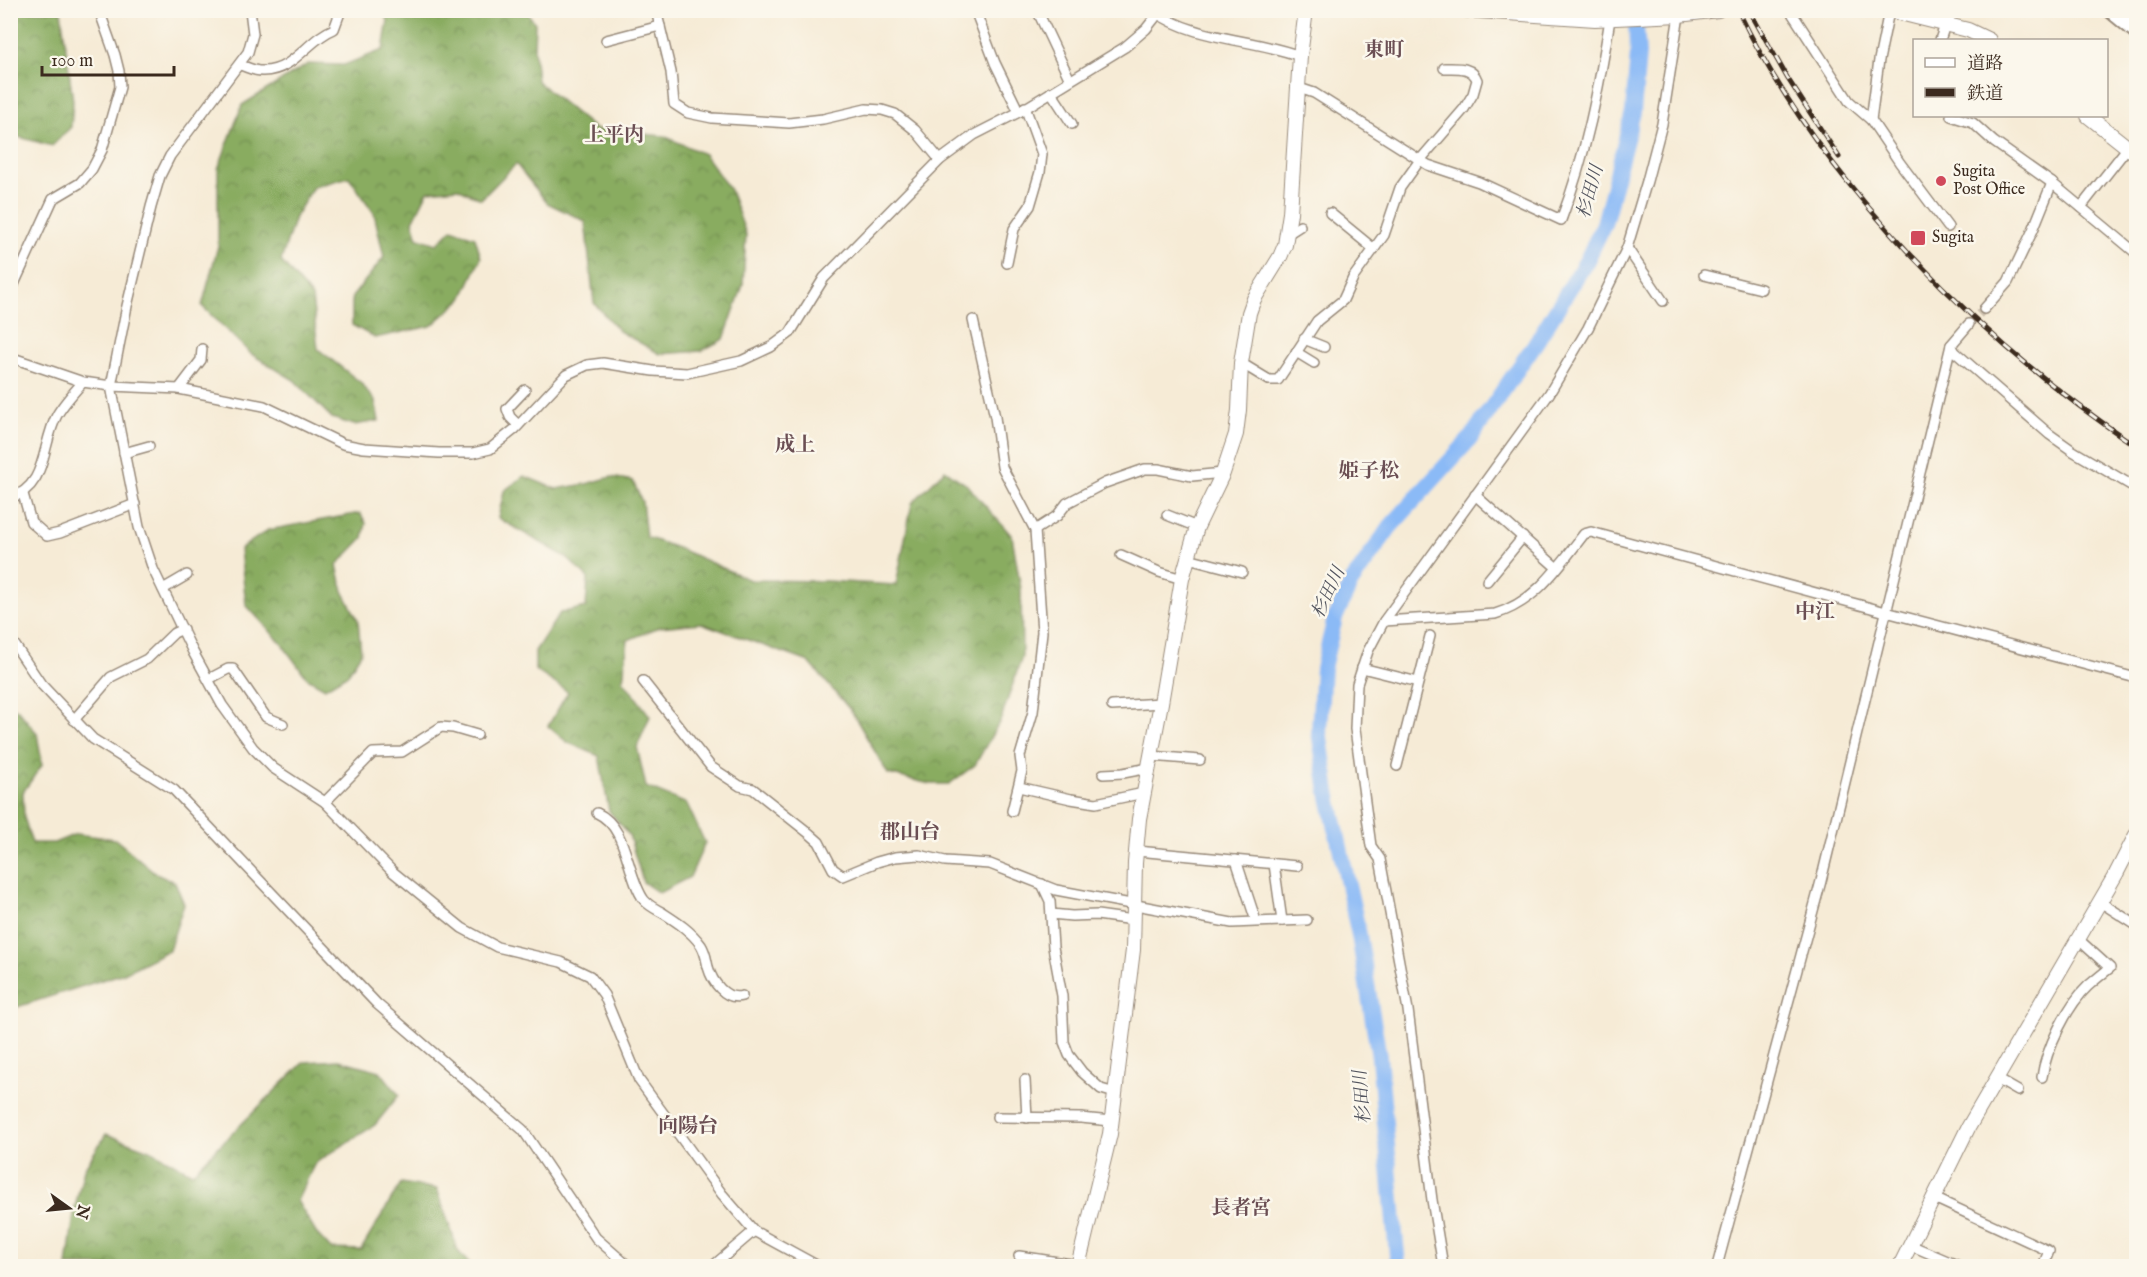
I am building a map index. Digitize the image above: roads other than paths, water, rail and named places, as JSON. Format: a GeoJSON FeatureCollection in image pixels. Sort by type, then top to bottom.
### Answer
{"type":"FeatureCollection","features":[{"type":"Feature","properties":{"kind":"highway"},"geometry":{"type":"LineString","coordinates":[[2112,10],[2136,30]]}},
{"type":"Feature","properties":{"kind":"highway"},"geometry":{"type":"LineString","coordinates":[[2131,10],[2136,15]]}},
{"type":"Feature","properties":{"kind":"street"},"geometry":{"type":"LineString","coordinates":[[10,293],[53,199],[81,183],[92,169],[105,140],[120,87],[115,55],[99,10]]}},
{"type":"Feature","properties":{"kind":"street"},"geometry":{"type":"LineString","coordinates":[[249,10],[252,42],[248,52],[170,156],[160,176],[150,207],[111,386],[144,548],[163,590],[222,705],[254,748],[273,768],[325,802],[393,872],[462,928],[497,947],[561,962],[590,976],[604,995],[639,1080],[722,1194],[754,1231],[818,1266]]}},
{"type":"Feature","properties":{"kind":"street"},"geometry":{"type":"LineString","coordinates":[[240,64],[261,72],[293,61],[324,33],[334,28],[341,10]]}},
{"type":"Feature","properties":{"kind":"street"},"geometry":{"type":"LineString","coordinates":[[656,10],[671,72],[674,104],[688,113],[712,118],[789,123],[823,119],[866,109],[882,110],[895,114],[915,130],[940,160]]}},
{"type":"Feature","properties":{"kind":"street"},"geometry":{"type":"LineString","coordinates":[[975,10],[995,63],[1022,110],[1042,154],[1040,171],[1030,206],[1014,229],[1007,263]]}},
{"type":"Feature","properties":{"kind":"street"},"geometry":{"type":"LineString","coordinates":[[1037,10],[1070,80]]}},
{"type":"Feature","properties":{"kind":"street"},"geometry":{"type":"LineString","coordinates":[[1019,1256],[1078,1266],[1112,1121],[1133,950],[1139,819],[1182,579],[1197,527],[1230,456],[1237,426],[1241,363],[1249,313],[1254,299],[1280,257],[1286,235],[1290,213],[1300,56],[1306,10]]}},
{"type":"Feature","properties":{"kind":"street"},"geometry":{"type":"LineString","coordinates":[[1464,10],[1613,19],[1677,16],[1718,10]]}},
{"type":"Feature","properties":{"kind":"street"},"geometry":{"type":"LineString","coordinates":[[1790,10],[1849,100],[1871,120],[1948,227]]}},
{"type":"Feature","properties":{"kind":"street"},"geometry":{"type":"LineString","coordinates":[[1871,120],[1879,60],[1889,11],[1968,30],[1987,39]]}},
{"type":"Feature","properties":{"kind":"street"},"geometry":{"type":"LineString","coordinates":[[10,357],[83,382],[111,386],[179,389],[264,406],[343,444],[364,448],[473,453],[490,449],[518,425],[566,375],[587,365],[603,363],[687,374],[741,362],[771,347],[790,333],[824,278],[940,160],[974,135],[1022,110],[1125,47],[1146,29],[1157,12],[1202,33],[1276,48],[1300,56]]}},
{"type":"Feature","properties":{"kind":"street"},"geometry":{"type":"LineString","coordinates":[[1443,1266],[1432,1200],[1408,1010],[1380,860],[1371,846],[1359,767],[1355,729],[1356,702],[1362,668],[1384,621],[1549,394],[1588,328],[1627,248],[1662,124],[1677,16]]}},
{"type":"Feature","properties":{"kind":"street"},"geometry":{"type":"LineString","coordinates":[[1299,88],[1314,93],[1419,160],[1505,193],[1562,220],[1583,158],[1613,19]]}},
{"type":"Feature","properties":{"kind":"street"},"geometry":{"type":"LineString","coordinates":[[1940,39],[1945,25]]}},
{"type":"Feature","properties":{"kind":"street"},"geometry":{"type":"LineString","coordinates":[[606,40],[660,26]]}},
{"type":"Feature","properties":{"kind":"street"},"geometry":{"type":"LineString","coordinates":[[1241,363],[1274,382],[1281,378],[1317,321],[1343,300],[1353,278],[1384,236],[1400,188],[1419,160],[1464,109],[1475,88],[1477,80],[1473,72],[1468,69],[1444,68]]}},
{"type":"Feature","properties":{"kind":"street"},"geometry":{"type":"LineString","coordinates":[[1051,92],[1072,124]]}},
{"type":"Feature","properties":{"kind":"street"},"geometry":{"type":"LineString","coordinates":[[1954,117],[1973,123],[1994,142],[2052,183],[2136,253]]}},
{"type":"Feature","properties":{"kind":"street"},"geometry":{"type":"LineString","coordinates":[[2081,207],[2134,151],[2089,117]]}},
{"type":"Feature","properties":{"kind":"street"},"geometry":{"type":"LineString","coordinates":[[1984,309],[2008,282],[2052,183]]}},
{"type":"Feature","properties":{"kind":"street"},"geometry":{"type":"LineString","coordinates":[[1330,213],[1374,249]]}},
{"type":"Feature","properties":{"kind":"street"},"geometry":{"type":"LineString","coordinates":[[1286,235],[1300,226]]}},
{"type":"Feature","properties":{"kind":"street"},"geometry":{"type":"LineString","coordinates":[[1627,248],[1663,301]]}},
{"type":"Feature","properties":{"kind":"street"},"geometry":{"type":"LineString","coordinates":[[1704,275],[1761,289]]}},
{"type":"Feature","properties":{"kind":"street"},"geometry":{"type":"LineString","coordinates":[[973,320],[995,417],[1002,467],[1035,530],[1042,632],[1034,712],[1020,756],[1022,771],[1012,812]]}},
{"type":"Feature","properties":{"kind":"street"},"geometry":{"type":"LineString","coordinates":[[1717,1266],[1821,881],[1951,345],[1969,324]]}},
{"type":"Feature","properties":{"kind":"street"},"geometry":{"type":"LineString","coordinates":[[1304,339],[1324,347]]}},
{"type":"Feature","properties":{"kind":"street"},"geometry":{"type":"LineString","coordinates":[[1951,345],[1955,352],[2049,434],[2136,488]]}},
{"type":"Feature","properties":{"kind":"street"},"geometry":{"type":"LineString","coordinates":[[179,389],[201,360],[202,349]]}},
{"type":"Feature","properties":{"kind":"street"},"geometry":{"type":"LineString","coordinates":[[1296,352],[1314,363]]}},
{"type":"Feature","properties":{"kind":"street"},"geometry":{"type":"LineString","coordinates":[[10,498],[23,494],[36,478],[57,414],[83,382]]}},
{"type":"Feature","properties":{"kind":"street"},"geometry":{"type":"LineString","coordinates":[[518,425],[510,417],[507,409],[525,390]]}},
{"type":"Feature","properties":{"kind":"street"},"geometry":{"type":"LineString","coordinates":[[124,453],[149,446]]}},
{"type":"Feature","properties":{"kind":"street"},"geometry":{"type":"LineString","coordinates":[[1035,530],[1057,516],[1067,503],[1105,483],[1145,469],[1158,469],[1192,476],[1223,473]]}},
{"type":"Feature","properties":{"kind":"street"},"geometry":{"type":"LineString","coordinates":[[23,494],[31,522],[48,536],[135,504]]}},
{"type":"Feature","properties":{"kind":"street"},"geometry":{"type":"LineString","coordinates":[[1475,495],[1557,568]]}},
{"type":"Feature","properties":{"kind":"street"},"geometry":{"type":"LineString","coordinates":[[1167,515],[1197,527]]}},
{"type":"Feature","properties":{"kind":"street"},"geometry":{"type":"LineString","coordinates":[[1384,621],[1495,614],[1507,611],[1548,580],[1584,534],[1591,532],[2136,678]]}},
{"type":"Feature","properties":{"kind":"street"},"geometry":{"type":"LineString","coordinates":[[1487,580],[1523,537]]}},
{"type":"Feature","properties":{"kind":"street"},"geometry":{"type":"LineString","coordinates":[[1121,555],[1159,572],[1182,579]]}},
{"type":"Feature","properties":{"kind":"street"},"geometry":{"type":"LineString","coordinates":[[1188,558],[1242,572]]}},
{"type":"Feature","properties":{"kind":"street"},"geometry":{"type":"LineString","coordinates":[[163,590],[187,575]]}},
{"type":"Feature","properties":{"kind":"street"},"geometry":{"type":"LineString","coordinates":[[74,720],[111,677],[147,659],[174,633],[183,629]]}},
{"type":"Feature","properties":{"kind":"street"},"geometry":{"type":"LineString","coordinates":[[1397,766],[1430,636]]}},
{"type":"Feature","properties":{"kind":"street"},"geometry":{"type":"LineString","coordinates":[[10,638],[41,684],[93,740],[174,790],[377,1004],[523,1130],[596,1238],[628,1266]]}},
{"type":"Feature","properties":{"kind":"street"},"geometry":{"type":"LineString","coordinates":[[1362,668],[1418,682]]}},
{"type":"Feature","properties":{"kind":"street"},"geometry":{"type":"LineString","coordinates":[[209,679],[228,669],[233,669],[266,717],[283,724]]}},
{"type":"Feature","properties":{"kind":"street"},"geometry":{"type":"LineString","coordinates":[[643,681],[711,767],[740,786],[753,789],[810,834],[819,842],[838,874],[843,876],[895,857],[919,855],[945,861],[990,864],[1056,890],[1232,923],[1307,920]]}},
{"type":"Feature","properties":{"kind":"street"},"geometry":{"type":"LineString","coordinates":[[1112,706],[1161,703]]}},
{"type":"Feature","properties":{"kind":"street"},"geometry":{"type":"LineString","coordinates":[[325,802],[373,753],[402,752],[441,727],[477,735]]}},
{"type":"Feature","properties":{"kind":"street"},"geometry":{"type":"LineString","coordinates":[[1103,774],[1123,773],[1150,762],[1200,760]]}},
{"type":"Feature","properties":{"kind":"street"},"geometry":{"type":"LineString","coordinates":[[1019,787],[1071,799],[1096,802],[1144,792]]}},
{"type":"Feature","properties":{"kind":"street"},"geometry":{"type":"LineString","coordinates":[[597,813],[610,822],[628,858],[643,898],[695,936],[707,956],[707,966],[718,988],[729,995],[738,998],[742,996]]}},
{"type":"Feature","properties":{"kind":"street"},"geometry":{"type":"LineString","coordinates":[[1900,1266],[1968,1128],[2100,902],[2136,835]]}},
{"type":"Feature","properties":{"kind":"street"},"geometry":{"type":"LineString","coordinates":[[1137,851],[1297,866]]}},
{"type":"Feature","properties":{"kind":"street"},"geometry":{"type":"LineString","coordinates":[[1236,860],[1256,921]]}},
{"type":"Feature","properties":{"kind":"street"},"geometry":{"type":"LineString","coordinates":[[1274,864],[1281,921]]}},
{"type":"Feature","properties":{"kind":"street"},"geometry":{"type":"LineString","coordinates":[[1042,884],[1050,901],[1053,947],[1062,996],[1064,1042],[1069,1055],[1082,1072],[1101,1089],[1115,1093]]}},
{"type":"Feature","properties":{"kind":"street"},"geometry":{"type":"LineString","coordinates":[[2100,902],[2136,926]]}},
{"type":"Feature","properties":{"kind":"street"},"geometry":{"type":"LineString","coordinates":[[1051,914],[1097,915],[1133,920]]}},
{"type":"Feature","properties":{"kind":"street"},"geometry":{"type":"LineString","coordinates":[[2042,1077],[2050,1050],[2067,1012],[2086,987],[2110,968],[2078,939]]}},
{"type":"Feature","properties":{"kind":"street"},"geometry":{"type":"LineString","coordinates":[[1997,1078],[2018,1091]]}},
{"type":"Feature","properties":{"kind":"street"},"geometry":{"type":"LineString","coordinates":[[1025,1080],[1027,1118]]}},
{"type":"Feature","properties":{"kind":"street"},"geometry":{"type":"LineString","coordinates":[[997,1117],[1081,1118],[1112,1121]]}},
{"type":"Feature","properties":{"kind":"street"},"geometry":{"type":"LineString","coordinates":[[1932,1197],[2049,1251],[2046,1265]]}},
{"type":"Feature","properties":{"kind":"street"},"geometry":{"type":"LineString","coordinates":[[713,1266],[754,1231]]}},
{"type":"Feature","properties":{"kind":"street"},"geometry":{"type":"LineString","coordinates":[[1910,1245],[1959,1266]]}},
{"type":"Feature","properties":{"kind":"waterway","name":"杉田川"},"geometry":{"type":"LineString","coordinates":[[1398,1266],[1379,1057],[1359,935],[1328,792],[1319,731],[1323,668],[1335,618],[1351,583],[1390,527],[1470,439],[1537,341],[1587,260],[1604,224],[1633,112],[1638,54],[1635,10]]}},
{"type":"Feature","properties":{"kind":"tunnel"},"geometry":{"type":"LineString","coordinates":[[1969,324],[1984,309]]}},
{"type":"Feature","properties":{"kind":"railway"},"geometry":{"type":"LineString","coordinates":[[1738,10],[1772,74],[1813,136],[1859,196],[1909,253],[1963,307],[2020,358],[2077,404],[2136,446]]}},
{"type":"Feature","properties":{"kind":"railway"},"geometry":{"type":"LineString","coordinates":[[1749,10],[1788,79],[1839,157]]}},
{"type":"Feature","properties":{"kind":"place","name":"Sugita Post Office"},"geometry":{"type":"Point","coordinates":[1941,181]}},
{"type":"Feature","properties":{"kind":"place","name":"Sugita"},"geometry":{"type":"Point","coordinates":[1918,238]}},
{"type":"Feature","properties":{"kind":"district","name":"東町"},"geometry":{"type":"Point","coordinates":[1384,50]}},
{"type":"Feature","properties":{"kind":"district","name":"上平内"},"geometry":{"type":"Point","coordinates":[614,135]}},
{"type":"Feature","properties":{"kind":"district","name":"成上"},"geometry":{"type":"Point","coordinates":[795,445]}},
{"type":"Feature","properties":{"kind":"district","name":"姫子松"},"geometry":{"type":"Point","coordinates":[1369,471]}},
{"type":"Feature","properties":{"kind":"district","name":"中江"},"geometry":{"type":"Point","coordinates":[1815,612]}},
{"type":"Feature","properties":{"kind":"district","name":"郡山台"},"geometry":{"type":"Point","coordinates":[910,832]}},
{"type":"Feature","properties":{"kind":"district","name":"向陽台"},"geometry":{"type":"Point","coordinates":[688,1126]}},
{"type":"Feature","properties":{"kind":"district","name":"長者宮"},"geometry":{"type":"Point","coordinates":[1241,1208]}}]}
